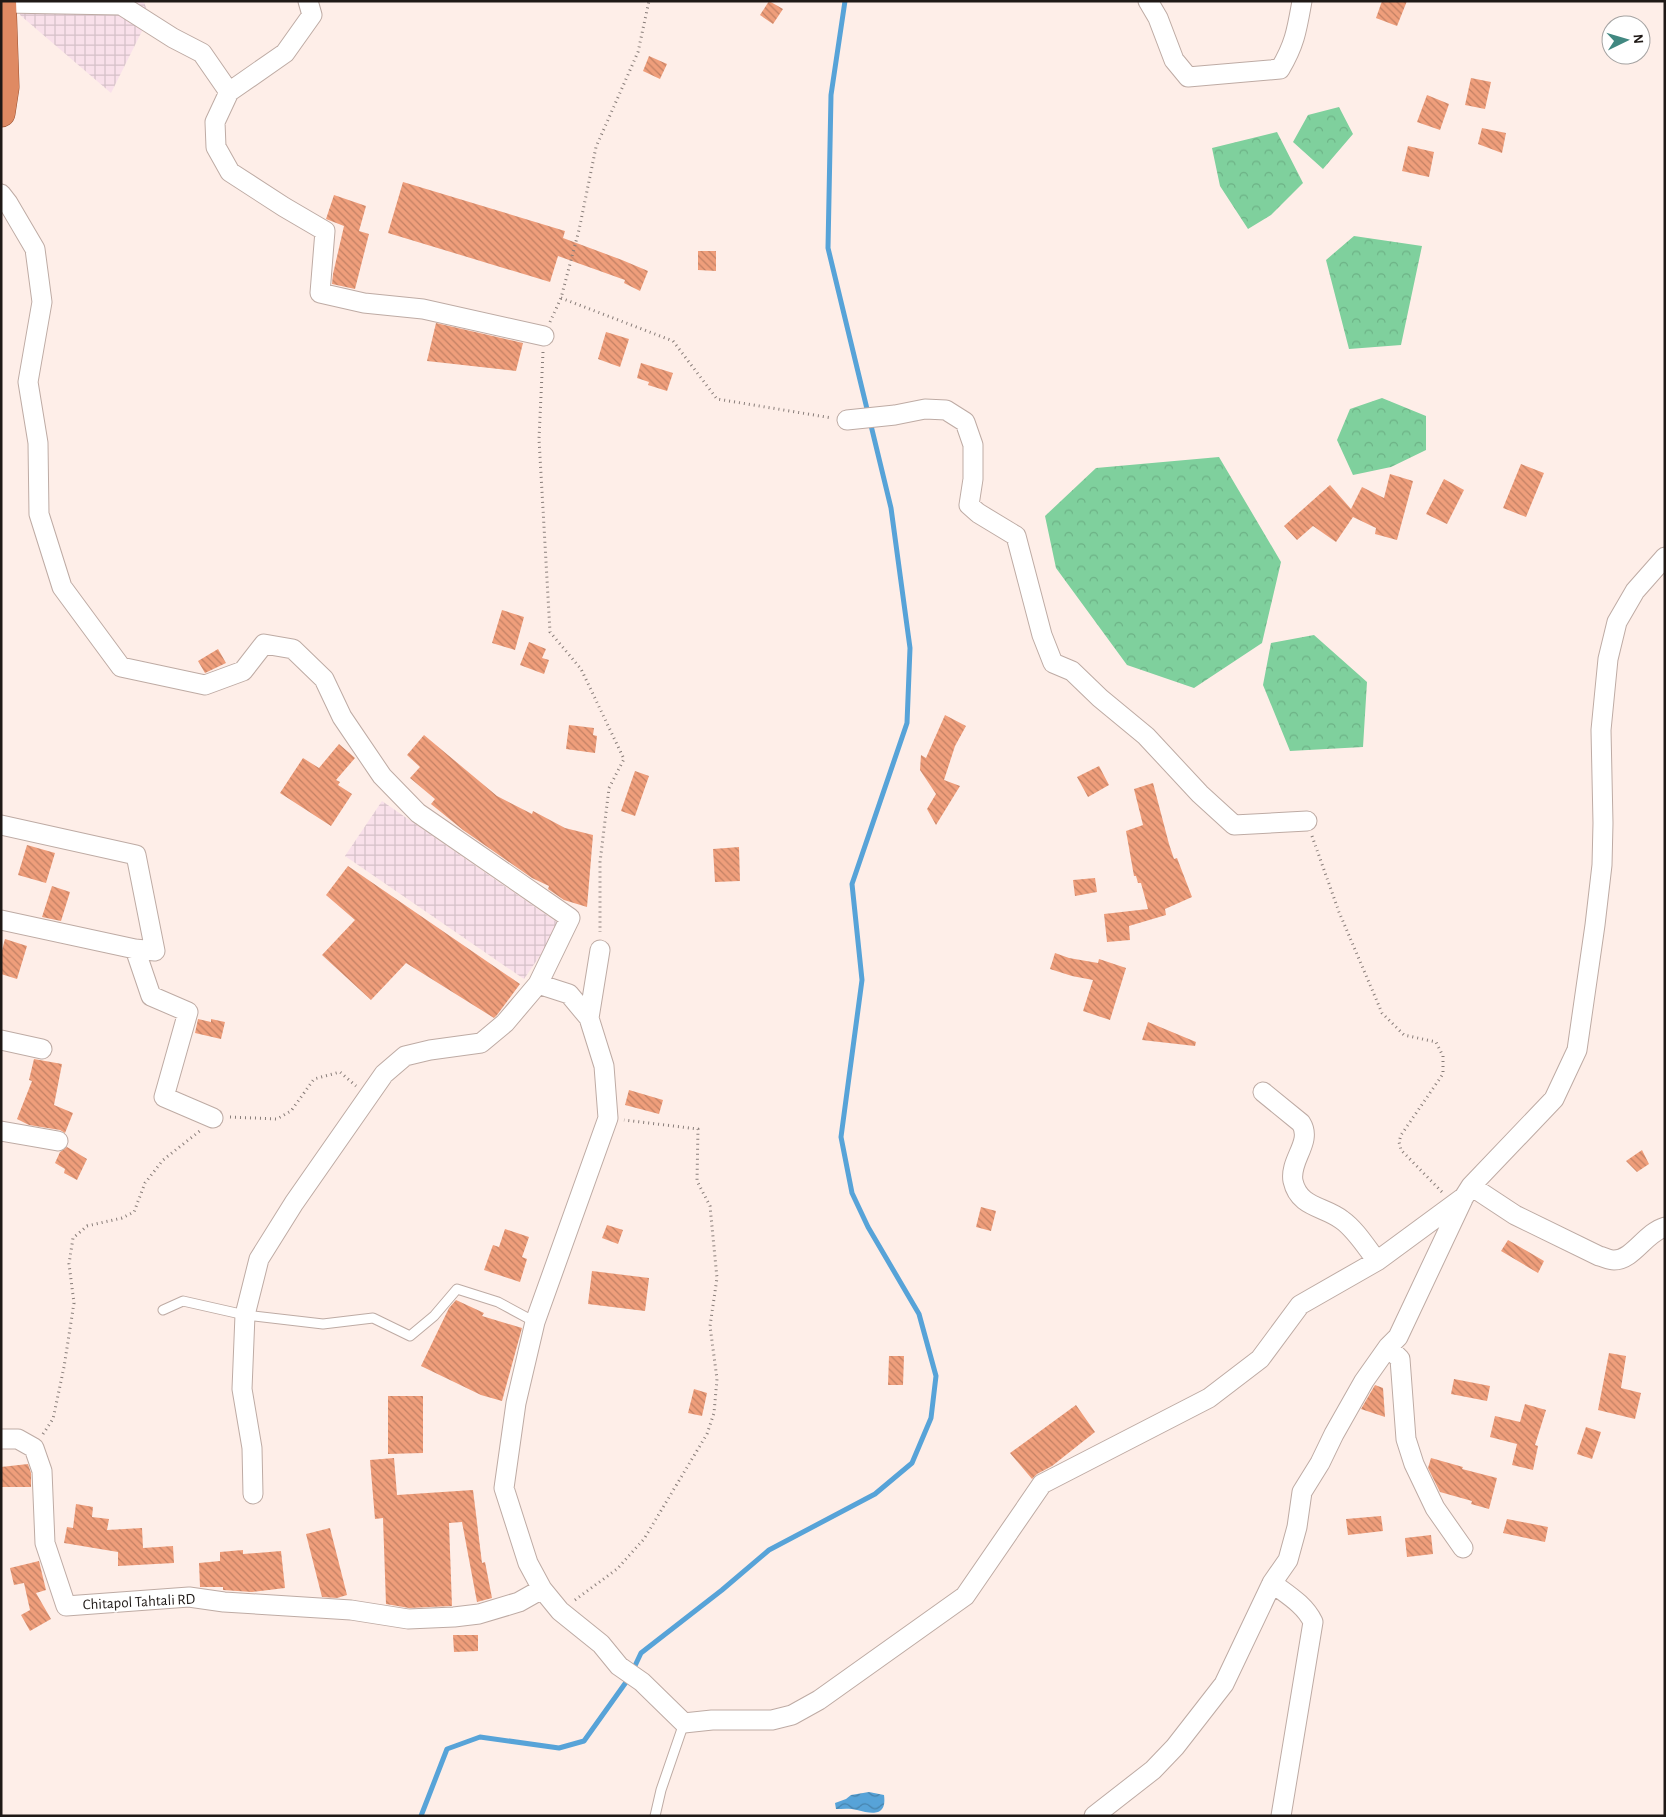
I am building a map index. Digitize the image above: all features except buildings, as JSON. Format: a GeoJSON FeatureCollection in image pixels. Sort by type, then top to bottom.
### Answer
{"type":"FeatureCollection","features":[{"type":"Feature","properties":{"kind":"highway"},"geometry":{"type":"LineString","coordinates":[[2,2],[2,96]]}},
{"type":"Feature","properties":{"kind":"street"},"geometry":{"type":"LineString","coordinates":[[308,1],[312,15],[285,53],[229,92],[215,122],[216,147],[230,172],[325,231],[320,293],[364,303],[423,309],[544,336]]}},
{"type":"Feature","properties":{"kind":"street"},"geometry":{"type":"LineString","coordinates":[[1148,1],[1158,18],[1174,60],[1188,77],[1280,69],[1291,50],[1302,1]]}},
{"type":"Feature","properties":{"kind":"street"},"geometry":{"type":"LineString","coordinates":[[2,2],[121,5],[173,38],[202,53],[229,92]]}},
{"type":"Feature","properties":{"kind":"street"},"geometry":{"type":"LineString","coordinates":[[1,194],[35,249],[42,302],[28,382],[38,443],[39,514],[62,587],[121,667],[205,685],[243,671],[264,644],[293,649],[324,679],[342,717],[382,776],[418,813],[570,918],[538,984],[505,1023],[481,1043],[430,1050],[405,1056],[384,1074],[294,1203],[259,1259],[245,1315],[242,1389],[252,1448],[253,1494]]}},
{"type":"Feature","properties":{"kind":"street"},"geometry":{"type":"LineString","coordinates":[[847,420],[895,416],[925,409],[946,410],[964,422],[973,445],[973,479],[969,505],[978,514],[1016,536],[1042,635],[1053,662],[1072,671],[1100,698],[1146,736],[1200,794],[1234,826],[1307,822]]}},
{"type":"Feature","properties":{"kind":"street"},"geometry":{"type":"LineString","coordinates":[[538,984],[569,994],[589,1018],[604,1066],[608,1118],[535,1322],[516,1403],[504,1488],[528,1563],[542,1589],[560,1611],[601,1644],[619,1666],[642,1682],[684,1723],[712,1720],[772,1720],[792,1715],[819,1700],[965,1596],[1042,1484],[1209,1398],[1260,1359],[1300,1305],[1377,1261],[1463,1196],[1554,1099],[1577,1050],[1595,925],[1602,865],[1601,730],[1608,659],[1617,622],[1635,591],[1665,557]]}},
{"type":"Feature","properties":{"kind":"street"},"geometry":{"type":"LineString","coordinates":[[1,825],[136,855],[155,951],[135,949],[1,920]]}},
{"type":"Feature","properties":{"kind":"street"},"geometry":{"type":"LineString","coordinates":[[135,949],[151,996],[188,1012],[164,1097],[213,1118]]}},
{"type":"Feature","properties":{"kind":"street"},"geometry":{"type":"LineString","coordinates":[[589,1018],[600,950]]}},
{"type":"Feature","properties":{"kind":"street"},"geometry":{"type":"LineString","coordinates":[[1,1040],[42,1049]]}},
{"type":"Feature","properties":{"kind":"street"},"geometry":{"type":"LineString","coordinates":[[1263,1092],[1301,1123],[1305,1129],[1305,1139],[1293,1169],[1294,1181],[1303,1200],[1341,1219],[1377,1261]]}},
{"type":"Feature","properties":{"kind":"street"},"geometry":{"type":"LineString","coordinates":[[1,1131],[58,1141]]}},
{"type":"Feature","properties":{"kind":"street"},"geometry":{"type":"LineString","coordinates":[[1463,1196],[1515,1215],[1599,1256],[1613,1260],[1625,1258],[1655,1230],[1665,1227]]}},
{"type":"Feature","properties":{"kind":"street"},"geometry":{"type":"LineString","coordinates":[[1094,1816],[1153,1770],[1176,1747],[1224,1684],[1272,1584],[1288,1560],[1297,1527],[1302,1492],[1320,1463],[1364,1381],[1388,1347],[1398,1337],[1463,1196]]}},
{"type":"Feature","properties":{"kind":"street"},"geometry":{"type":"LineString","coordinates":[[1388,1347],[1400,1359],[1406,1439],[1414,1464],[1435,1508],[1463,1548]]}},
{"type":"Feature","properties":{"kind":"street"},"geometry":{"type":"LineString","coordinates":[[1,1439],[18,1439],[34,1448]]}},
{"type":"Feature","properties":{"kind":"street","name":"Chitapol Tahtali RD"},"geometry":{"type":"LineString","coordinates":[[34,1448],[42,1471],[45,1543],[66,1606],[190,1597],[224,1602],[351,1610],[408,1619],[454,1618],[479,1614],[519,1602],[542,1589]]}},
{"type":"Feature","properties":{"kind":"street"},"geometry":{"type":"LineString","coordinates":[[1272,1584],[1301,1605],[1308,1612],[1312,1622],[1312,1634],[1281,1816]]}},
{"type":"Feature","properties":{"kind":"lane"},"geometry":{"type":"LineString","coordinates":[[163,1310],[183,1301],[245,1315],[323,1324],[373,1318],[410,1336],[434,1316],[457,1289],[498,1302],[535,1322]]}},
{"type":"Feature","properties":{"kind":"lane"},"geometry":{"type":"LineString","coordinates":[[655,1816],[661,1790],[684,1723]]}},
{"type":"Feature","properties":{"kind":"path"},"geometry":{"type":"LineString","coordinates":[[600,950],[600,862],[609,788],[624,760],[581,669],[550,632],[539,439],[544,336],[561,298],[579,230],[596,147],[638,52],[649,1]]}},
{"type":"Feature","properties":{"kind":"path"},"geometry":{"type":"LineString","coordinates":[[561,298],[673,341],[717,399],[847,420]]}},
{"type":"Feature","properties":{"kind":"path"},"geometry":{"type":"LineString","coordinates":[[1307,822],[1321,856],[1339,912],[1382,1013],[1404,1035],[1436,1042],[1443,1056],[1442,1074],[1401,1135],[1399,1142],[1401,1150],[1463,1196]]}},
{"type":"Feature","properties":{"kind":"path"},"geometry":{"type":"LineString","coordinates":[[34,1448],[53,1419],[64,1367],[74,1303],[69,1264],[73,1238],[87,1226],[122,1218],[134,1212],[145,1183],[163,1160],[198,1133],[213,1118],[237,1116],[277,1119],[291,1111],[314,1080],[340,1072],[368,1096]]}},
{"type":"Feature","properties":{"kind":"path"},"geometry":{"type":"LineString","coordinates":[[560,1611],[617,1569],[644,1538],[707,1434],[714,1413],[717,1379],[710,1326],[717,1278],[710,1206],[697,1181],[698,1129],[608,1118]]}},
{"type":"Feature","properties":{"kind":"shaded area"},"geometry":{"type":"Polygon","coordinates":[[[19,1],[143,1],[150,15],[111,93],[20,15],[19,1]]]}},
{"type":"Feature","properties":{"kind":"shaded area"},"geometry":{"type":"Polygon","coordinates":[[[382,801],[561,925],[524,979],[345,856],[382,801]]]}},
{"type":"Feature","properties":{"kind":"green space"},"geometry":{"type":"Polygon","coordinates":[[[1339,107],[1353,134],[1323,169],[1293,142],[1308,115],[1339,107]]]}},
{"type":"Feature","properties":{"kind":"green space"},"geometry":{"type":"Polygon","coordinates":[[[1277,132],[1303,183],[1271,215],[1248,229],[1220,186],[1212,148],[1277,132]]]}},
{"type":"Feature","properties":{"kind":"green space"},"geometry":{"type":"Polygon","coordinates":[[[1354,236],[1422,246],[1401,345],[1349,349],[1326,260],[1354,236]]]}},
{"type":"Feature","properties":{"kind":"green space"},"geometry":{"type":"Polygon","coordinates":[[[1382,398],[1426,416],[1426,450],[1391,467],[1353,475],[1337,440],[1350,409],[1382,398]]]}},
{"type":"Feature","properties":{"kind":"green space"},"geometry":{"type":"Polygon","coordinates":[[[1219,457],[1281,562],[1262,643],[1194,688],[1127,665],[1056,568],[1045,516],[1096,468],[1219,457]]]}},
{"type":"Feature","properties":{"kind":"green space"},"geometry":{"type":"Polygon","coordinates":[[[1314,635],[1367,682],[1363,747],[1290,751],[1263,685],[1271,643],[1314,635]]]}},
{"type":"Feature","properties":{"kind":"water"},"geometry":{"type":"Polygon","coordinates":[[[869,1792],[884,1795],[881,1810],[873,1813],[852,1809],[836,1809],[835,1803],[851,1795],[869,1792]]]}},
{"type":"Feature","properties":{"kind":"waterway"},"geometry":{"type":"LineString","coordinates":[[633,1670],[641,1653],[722,1590],[769,1550],[875,1494],[912,1463],[931,1418],[936,1376],[919,1314],[868,1227],[852,1193],[841,1137],[862,980],[852,884],[907,723],[910,648],[891,508],[828,248],[831,95],[845,1]]}},
{"type":"Feature","properties":{"kind":"waterway"},"geometry":{"type":"LineString","coordinates":[[421,1816],[447,1749],[480,1737],[559,1748],[584,1741],[629,1678]]}}]}
